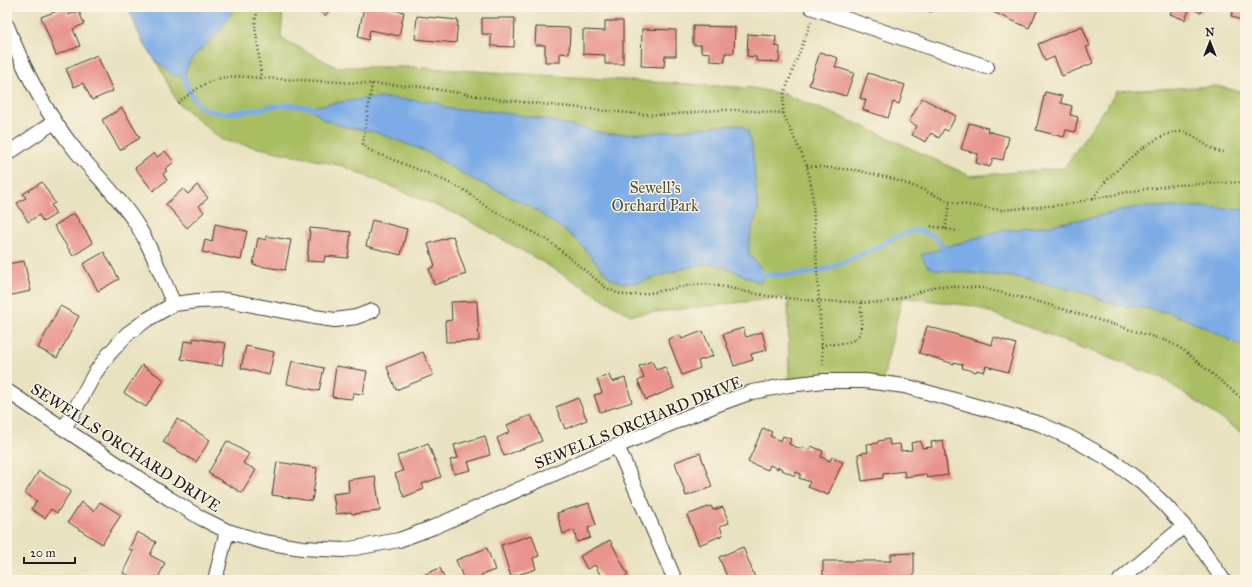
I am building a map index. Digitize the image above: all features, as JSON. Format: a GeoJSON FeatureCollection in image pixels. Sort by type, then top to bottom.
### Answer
{"type":"FeatureCollection","features":[{"type":"Feature","properties":{"kind":"street"},"geometry":{"type":"LineString","coordinates":[[813,8],[987,67]]}},
{"type":"Feature","properties":{"kind":"street"},"geometry":{"type":"LineString","coordinates":[[7,26],[28,75],[54,122],[76,151],[114,194],[133,219],[148,244],[174,304]]}},
{"type":"Feature","properties":{"kind":"street"},"geometry":{"type":"LineString","coordinates":[[7,154],[54,122]]}},
{"type":"Feature","properties":{"kind":"street"},"geometry":{"type":"LineString","coordinates":[[64,429],[95,374],[109,354],[127,334],[148,319],[174,304],[198,301],[228,300],[335,320],[356,317],[372,311]]}},
{"type":"Feature","properties":{"kind":"street","name":"SEWELLS ORCHARD DRIVE"},"geometry":{"type":"LineString","coordinates":[[7,391],[170,499],[201,518],[227,531],[264,542],[302,548],[344,550],[399,540],[434,527],[617,446],[716,405],[752,392],[789,385],[824,381],[865,381],[905,386],[1040,424],[1071,438],[1111,460],[1141,482],[1164,504],[1206,553],[1223,580]]}},
{"type":"Feature","properties":{"kind":"street"},"geometry":{"type":"LineString","coordinates":[[617,446],[675,580]]}},
{"type":"Feature","properties":{"kind":"street"},"geometry":{"type":"LineString","coordinates":[[1120,580],[1184,526]]}},
{"type":"Feature","properties":{"kind":"street","name":"SEWELLS ORCHARD DRIVE"},"geometry":{"type":"LineString","coordinates":[[215,580],[227,531]]}},
{"type":"Feature","properties":{"kind":"path"},"geometry":{"type":"LineString","coordinates":[[260,7],[256,13],[254,26],[258,44],[261,78]]}},
{"type":"Feature","properties":{"kind":"path"},"geometry":{"type":"LineString","coordinates":[[813,8],[784,94],[783,113],[808,166],[812,189],[824,381]]}},
{"type":"Feature","properties":{"kind":"path"},"geometry":{"type":"LineString","coordinates":[[178,103],[200,87],[221,78],[235,76],[416,86],[502,100],[638,114],[667,115],[717,110],[783,113]]}},
{"type":"Feature","properties":{"kind":"path"},"geometry":{"type":"LineString","coordinates":[[372,84],[363,144],[366,148],[371,152],[437,177],[466,191],[485,206],[549,241],[606,287],[617,293],[626,295],[639,294],[705,284],[767,296],[818,301],[882,302],[891,301],[937,286],[982,288],[1043,303],[1167,341],[1182,349],[1245,402]]}},
{"type":"Feature","properties":{"kind":"path"},"geometry":{"type":"LineString","coordinates":[[1093,199],[1099,189],[1119,169],[1147,145],[1172,132],[1190,134],[1214,150],[1224,152]]}},
{"type":"Feature","properties":{"kind":"path"},"geometry":{"type":"LineString","coordinates":[[808,166],[855,170],[890,178],[921,189],[950,202],[1000,210],[1061,205],[1133,191],[1174,185],[1245,182]]}},
{"type":"Feature","properties":{"kind":"path"},"geometry":{"type":"LineString","coordinates":[[945,229],[950,202]]}},
{"type":"Feature","properties":{"kind":"path"},"geometry":{"type":"LineString","coordinates":[[930,226],[957,231]]}},
{"type":"Feature","properties":{"kind":"path"},"geometry":{"type":"LineString","coordinates":[[821,345],[845,344],[853,341],[859,336],[862,328],[861,302]]}},
{"type":"Feature","properties":{"kind":"green space","name":"Sewell's Orchard Park"},"geometry":{"type":"Polygon","coordinates":[[[128,7],[283,7],[281,38],[336,67],[410,67],[752,88],[784,94],[863,126],[970,176],[1064,168],[1117,91],[1217,86],[1245,93],[1245,435],[1162,378],[973,306],[902,297],[882,383],[789,385],[788,297],[630,315],[539,260],[461,216],[343,166],[222,140],[178,103],[128,7]]]}},
{"type":"Feature","properties":{"kind":"water"},"geometry":{"type":"Polygon","coordinates":[[[128,7],[235,7],[220,31],[195,55],[188,65],[184,77],[172,75],[156,61],[142,41],[128,7]]]}},
{"type":"Feature","properties":{"kind":"water"},"geometry":{"type":"Polygon","coordinates":[[[384,98],[437,102],[446,108],[458,110],[472,109],[533,117],[608,134],[652,133],[717,126],[743,126],[748,132],[752,144],[758,211],[752,227],[749,255],[762,269],[761,283],[724,267],[708,263],[681,269],[638,283],[623,283],[610,278],[580,243],[529,206],[474,180],[425,151],[375,132],[346,127],[324,120],[309,107],[362,99],[384,98]]]}},
{"type":"Feature","properties":{"kind":"water"},"geometry":{"type":"Polygon","coordinates":[[[1136,207],[1203,207],[1245,209],[1245,348],[1215,332],[1171,313],[1140,307],[1116,305],[1085,293],[1016,277],[937,270],[927,266],[921,255],[998,231],[1039,227],[1094,217],[1136,207]]]}},
{"type":"Feature","properties":{"kind":"building"},"geometry":{"type":"Polygon","coordinates":[[[314,7],[332,7],[325,16],[314,7]]]}},
{"type":"Feature","properties":{"kind":"building"},"geometry":{"type":"Polygon","coordinates":[[[364,7],[385,7],[404,12],[399,36],[370,30],[368,40],[358,37],[364,7]]]}},
{"type":"Feature","properties":{"kind":"building"},"geometry":{"type":"Polygon","coordinates":[[[916,7],[933,7],[932,12],[916,7]]]}},
{"type":"Feature","properties":{"kind":"building"},"geometry":{"type":"Polygon","coordinates":[[[995,7],[1034,7],[1038,9],[1029,28],[993,12],[995,7]]]}},
{"type":"Feature","properties":{"kind":"building"},"geometry":{"type":"Polygon","coordinates":[[[1173,7],[1203,7],[1201,13],[1190,8],[1185,20],[1170,14],[1173,7]]]}},
{"type":"Feature","properties":{"kind":"building"},"geometry":{"type":"Polygon","coordinates":[[[1235,7],[1245,7],[1245,22],[1231,16],[1235,7]]]}},
{"type":"Feature","properties":{"kind":"building"},"geometry":{"type":"Polygon","coordinates":[[[65,8],[68,15],[79,11],[84,24],[73,29],[80,46],[56,55],[41,17],[65,8]]]}},
{"type":"Feature","properties":{"kind":"building"},"geometry":{"type":"Polygon","coordinates":[[[417,16],[458,20],[456,43],[415,39],[417,16]]]}},
{"type":"Feature","properties":{"kind":"building"},"geometry":{"type":"Polygon","coordinates":[[[482,18],[515,18],[514,47],[491,46],[491,34],[482,34],[482,18]]]}},
{"type":"Feature","properties":{"kind":"building"},"geometry":{"type":"Polygon","coordinates":[[[605,21],[623,21],[623,64],[605,64],[605,55],[583,54],[583,30],[605,31],[605,21]]]}},
{"type":"Feature","properties":{"kind":"building"},"geometry":{"type":"Polygon","coordinates":[[[693,26],[735,27],[734,53],[725,53],[725,62],[710,61],[710,53],[701,52],[701,45],[693,45],[693,26]]]}},
{"type":"Feature","properties":{"kind":"building"},"geometry":{"type":"Polygon","coordinates":[[[1082,26],[1090,46],[1086,47],[1093,63],[1062,76],[1054,57],[1045,61],[1038,44],[1082,26]]]}},
{"type":"Feature","properties":{"kind":"building"},"geometry":{"type":"Polygon","coordinates":[[[536,27],[570,28],[569,54],[560,53],[560,62],[545,62],[545,45],[535,45],[536,27]]]}},
{"type":"Feature","properties":{"kind":"building"},"geometry":{"type":"Polygon","coordinates":[[[642,29],[676,30],[676,56],[665,56],[664,67],[641,66],[642,29]]]}},
{"type":"Feature","properties":{"kind":"building"},"geometry":{"type":"Polygon","coordinates":[[[748,34],[776,36],[775,46],[780,47],[779,62],[756,61],[756,57],[747,56],[748,34]]]}},
{"type":"Feature","properties":{"kind":"building"},"geometry":{"type":"Polygon","coordinates":[[[820,52],[838,58],[835,67],[854,73],[846,96],[809,85],[820,52]]]}},
{"type":"Feature","properties":{"kind":"building"},"geometry":{"type":"Polygon","coordinates":[[[97,55],[113,91],[92,100],[83,83],[74,87],[66,69],[97,55]]]}},
{"type":"Feature","properties":{"kind":"building"},"geometry":{"type":"Polygon","coordinates":[[[868,73],[905,85],[899,104],[893,102],[888,118],[863,110],[866,100],[860,98],[868,73]]]}},
{"type":"Feature","properties":{"kind":"building"},"geometry":{"type":"Polygon","coordinates":[[[1045,92],[1062,96],[1061,103],[1072,106],[1070,115],[1078,117],[1075,132],[1066,130],[1064,137],[1036,130],[1045,92]]]}},
{"type":"Feature","properties":{"kind":"building"},"geometry":{"type":"Polygon","coordinates":[[[922,98],[956,116],[948,131],[944,129],[939,138],[931,133],[926,142],[912,135],[917,126],[909,122],[922,98]]]}},
{"type":"Feature","properties":{"kind":"building"},"geometry":{"type":"Polygon","coordinates":[[[122,108],[140,138],[120,150],[102,120],[122,108]]]}},
{"type":"Feature","properties":{"kind":"building"},"geometry":{"type":"Polygon","coordinates":[[[969,123],[988,128],[987,131],[1009,137],[1003,160],[993,158],[990,167],[976,163],[978,154],[961,149],[969,123]]]}},
{"type":"Feature","properties":{"kind":"building"},"geometry":{"type":"Polygon","coordinates":[[[165,151],[174,162],[165,169],[167,171],[163,174],[167,180],[153,191],[135,168],[154,153],[157,157],[165,151]]]}},
{"type":"Feature","properties":{"kind":"building"},"geometry":{"type":"Polygon","coordinates":[[[42,182],[55,203],[51,205],[56,214],[43,222],[39,215],[28,222],[17,203],[26,198],[23,194],[42,182]]]}},
{"type":"Feature","properties":{"kind":"building"},"geometry":{"type":"Polygon","coordinates":[[[197,185],[208,198],[199,206],[204,212],[187,228],[166,204],[183,189],[188,194],[197,185]]]}},
{"type":"Feature","properties":{"kind":"building"},"geometry":{"type":"Polygon","coordinates":[[[74,213],[93,243],[73,256],[54,226],[74,213]]]}},
{"type":"Feature","properties":{"kind":"building"},"geometry":{"type":"Polygon","coordinates":[[[372,220],[407,229],[401,255],[366,246],[372,220]]]}},
{"type":"Feature","properties":{"kind":"building"},"geometry":{"type":"Polygon","coordinates":[[[215,224],[247,231],[241,260],[202,252],[205,240],[212,242],[215,224]]]}},
{"type":"Feature","properties":{"kind":"building"},"geometry":{"type":"Polygon","coordinates":[[[310,228],[351,232],[348,258],[325,256],[324,262],[307,261],[310,228]]]}},
{"type":"Feature","properties":{"kind":"building"},"geometry":{"type":"Polygon","coordinates":[[[266,236],[291,240],[285,270],[253,265],[258,238],[266,240],[266,236]]]}},
{"type":"Feature","properties":{"kind":"building"},"geometry":{"type":"Polygon","coordinates":[[[453,236],[466,274],[434,285],[429,269],[435,266],[428,244],[453,236]]]}},
{"type":"Feature","properties":{"kind":"building"},"geometry":{"type":"Polygon","coordinates":[[[104,252],[119,279],[98,291],[83,264],[104,252]]]}},
{"type":"Feature","properties":{"kind":"building"},"geometry":{"type":"Polygon","coordinates":[[[24,261],[31,291],[7,296],[7,264],[24,261]]]}},
{"type":"Feature","properties":{"kind":"building"},"geometry":{"type":"Polygon","coordinates":[[[477,301],[479,341],[446,342],[445,321],[452,320],[451,302],[477,301]]]}},
{"type":"Feature","properties":{"kind":"building"},"geometry":{"type":"Polygon","coordinates":[[[60,306],[79,316],[57,358],[38,348],[60,306]]]}},
{"type":"Feature","properties":{"kind":"building"},"geometry":{"type":"Polygon","coordinates":[[[927,326],[992,345],[994,337],[1016,344],[1008,372],[986,366],[984,372],[977,370],[976,372],[962,368],[963,365],[954,362],[954,364],[919,353],[927,326]]]}},
{"type":"Feature","properties":{"kind":"building"},"geometry":{"type":"Polygon","coordinates":[[[743,328],[746,337],[762,332],[767,350],[751,354],[753,360],[734,366],[723,334],[743,328]]]}},
{"type":"Feature","properties":{"kind":"building"},"geometry":{"type":"Polygon","coordinates":[[[703,331],[713,356],[698,361],[700,368],[682,375],[668,339],[680,335],[682,339],[703,331]]]}},
{"type":"Feature","properties":{"kind":"building"},"geometry":{"type":"Polygon","coordinates":[[[193,338],[226,343],[222,366],[181,359],[184,341],[193,342],[193,338]]]}},
{"type":"Feature","properties":{"kind":"building"},"geometry":{"type":"Polygon","coordinates":[[[246,346],[274,352],[269,375],[241,368],[246,346]]]}},
{"type":"Feature","properties":{"kind":"building"},"geometry":{"type":"Polygon","coordinates":[[[423,352],[433,375],[396,390],[387,367],[423,352]]]}},
{"type":"Feature","properties":{"kind":"building"},"geometry":{"type":"Polygon","coordinates":[[[292,361],[324,368],[319,391],[287,384],[292,361]]]}},
{"type":"Feature","properties":{"kind":"building"},"geometry":{"type":"Polygon","coordinates":[[[652,361],[656,370],[665,367],[674,388],[646,400],[638,381],[644,378],[639,366],[652,361]]]}},
{"type":"Feature","properties":{"kind":"building"},"geometry":{"type":"Polygon","coordinates":[[[142,365],[164,380],[146,407],[124,393],[142,365]]]}},
{"type":"Feature","properties":{"kind":"building"},"geometry":{"type":"Polygon","coordinates":[[[336,366],[367,371],[363,394],[353,393],[352,399],[332,397],[336,366]]]}},
{"type":"Feature","properties":{"kind":"building"},"geometry":{"type":"Polygon","coordinates":[[[609,375],[612,382],[625,378],[632,402],[600,412],[594,395],[602,393],[597,379],[609,375]]]}},
{"type":"Feature","properties":{"kind":"building"},"geometry":{"type":"Polygon","coordinates":[[[578,398],[587,420],[565,429],[556,407],[578,398]]]}},
{"type":"Feature","properties":{"kind":"building"},"geometry":{"type":"Polygon","coordinates":[[[531,415],[542,441],[504,456],[497,438],[510,432],[507,425],[531,415]]]}},
{"type":"Feature","properties":{"kind":"building"},"geometry":{"type":"Polygon","coordinates":[[[177,419],[210,440],[196,462],[163,442],[177,419]]]}},
{"type":"Feature","properties":{"kind":"building"},"geometry":{"type":"Polygon","coordinates":[[[763,428],[772,432],[770,436],[781,441],[783,436],[791,439],[789,444],[801,449],[802,447],[809,450],[811,446],[823,451],[821,457],[830,461],[832,457],[843,462],[828,495],[808,487],[810,482],[799,478],[801,474],[796,472],[795,476],[782,470],[783,469],[778,467],[778,469],[770,465],[768,470],[748,462],[763,428]]]}},
{"type":"Feature","properties":{"kind":"building"},"geometry":{"type":"Polygon","coordinates":[[[485,436],[490,455],[468,462],[471,470],[454,474],[450,460],[458,458],[454,445],[485,436]]]}},
{"type":"Feature","properties":{"kind":"building"},"geometry":{"type":"Polygon","coordinates":[[[889,439],[890,445],[900,444],[901,451],[912,450],[911,443],[921,441],[922,448],[932,447],[931,442],[943,440],[948,475],[927,478],[926,474],[905,477],[904,471],[883,474],[883,478],[862,481],[858,454],[868,452],[867,444],[878,443],[878,441],[889,439]]]}},
{"type":"Feature","properties":{"kind":"building"},"geometry":{"type":"Polygon","coordinates":[[[227,441],[249,454],[243,463],[256,470],[242,493],[208,473],[227,441]]]}},
{"type":"Feature","properties":{"kind":"building"},"geometry":{"type":"Polygon","coordinates":[[[428,443],[441,477],[422,484],[424,489],[404,497],[395,474],[403,471],[397,456],[428,443]]]}},
{"type":"Feature","properties":{"kind":"building"},"geometry":{"type":"Polygon","coordinates":[[[700,453],[712,487],[686,496],[675,462],[700,453]]]}},
{"type":"Feature","properties":{"kind":"building"},"geometry":{"type":"Polygon","coordinates":[[[277,462],[317,468],[312,501],[272,495],[277,462]]]}},
{"type":"Feature","properties":{"kind":"building"},"geometry":{"type":"Polygon","coordinates":[[[39,471],[71,491],[57,513],[51,509],[45,518],[31,509],[37,501],[25,493],[39,471]]]}},
{"type":"Feature","properties":{"kind":"building"},"geometry":{"type":"Polygon","coordinates":[[[375,476],[380,511],[336,514],[333,494],[349,492],[348,480],[375,476]]]}},
{"type":"Feature","properties":{"kind":"building"},"geometry":{"type":"Polygon","coordinates":[[[81,502],[94,511],[100,502],[121,515],[102,544],[68,522],[81,502]]]}},
{"type":"Feature","properties":{"kind":"building"},"geometry":{"type":"Polygon","coordinates":[[[589,503],[596,525],[588,528],[590,538],[577,542],[574,530],[563,534],[557,513],[589,503]]]}},
{"type":"Feature","properties":{"kind":"building"},"geometry":{"type":"Polygon","coordinates":[[[711,506],[713,510],[723,507],[729,523],[720,526],[723,535],[699,545],[687,515],[711,506]]]}},
{"type":"Feature","properties":{"kind":"building"},"geometry":{"type":"Polygon","coordinates":[[[137,532],[156,542],[150,555],[165,563],[157,580],[139,580],[123,573],[133,551],[129,549],[137,532]]]}},
{"type":"Feature","properties":{"kind":"building"},"geometry":{"type":"Polygon","coordinates":[[[532,535],[539,556],[533,558],[536,569],[511,577],[501,545],[532,535]]]}},
{"type":"Feature","properties":{"kind":"building"},"geometry":{"type":"Polygon","coordinates":[[[610,540],[628,575],[618,580],[603,580],[595,565],[587,569],[580,556],[610,540]]]}},
{"type":"Feature","properties":{"kind":"building"},"geometry":{"type":"Polygon","coordinates":[[[743,547],[756,580],[720,580],[727,577],[719,557],[743,547]]]}},
{"type":"Feature","properties":{"kind":"building"},"geometry":{"type":"Polygon","coordinates":[[[487,548],[495,570],[481,575],[482,580],[464,580],[456,560],[487,548]]]}},
{"type":"Feature","properties":{"kind":"building"},"geometry":{"type":"Polygon","coordinates":[[[914,553],[914,580],[823,580],[823,561],[891,561],[891,554],[914,553]]]}},
{"type":"Feature","properties":{"kind":"building"},"geometry":{"type":"Polygon","coordinates":[[[440,568],[445,580],[412,580],[440,568]]]}},
{"type":"Feature","properties":{"kind":"waterway"},"geometry":{"type":"LineString","coordinates":[[182,72],[191,95],[200,106],[207,110],[226,113],[287,105],[314,108]]}},
{"type":"Feature","properties":{"kind":"waterway"},"geometry":{"type":"LineString","coordinates":[[756,273],[762,275],[805,274],[827,269],[866,253],[894,238],[917,230],[934,236],[944,248],[950,251]]}}]}
